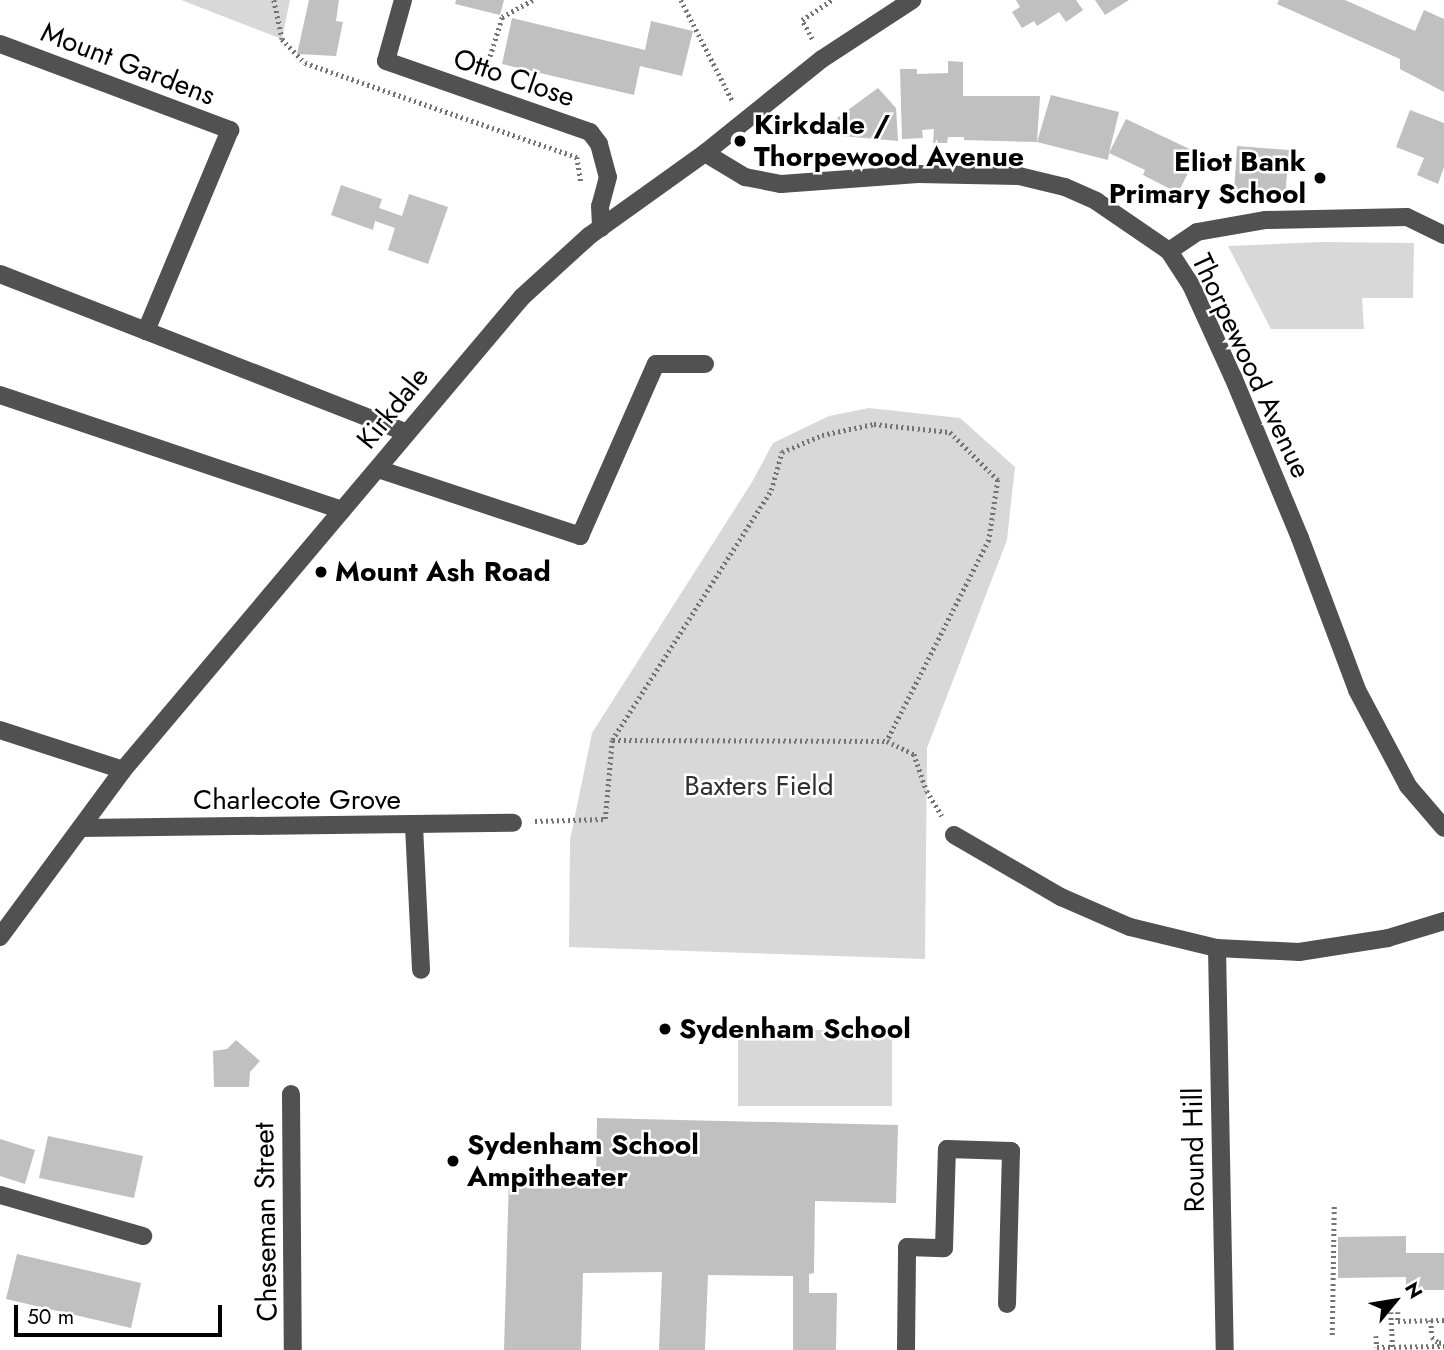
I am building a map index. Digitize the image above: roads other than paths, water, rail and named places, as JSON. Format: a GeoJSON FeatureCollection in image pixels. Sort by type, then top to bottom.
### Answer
{"type":"FeatureCollection","features":[{"type":"Feature","properties":{"kind":"street","name":"Otto Close"},"geometry":{"type":"LineString","coordinates":[[402,0],[386,61],[590,132],[598,144],[608,177],[600,206],[601,228]]}},
{"type":"Feature","properties":{"kind":"street","name":"Kirkdale"},"geometry":{"type":"LineString","coordinates":[[0,937],[123,770],[378,469],[405,432],[522,297],[601,228],[705,153],[822,58],[912,0]]}},
{"type":"Feature","properties":{"kind":"street","name":"Mount Gardens"},"geometry":{"type":"LineString","coordinates":[[0,44],[230,130],[146,331]]}},
{"type":"Feature","properties":{"kind":"street","name":"Thorpewood Avenue"},"geometry":{"type":"LineString","coordinates":[[705,153],[745,177],[781,184],[918,174],[1019,176],[1065,187],[1096,201],[1170,251],[1191,285],[1233,377],[1300,538],[1357,690],[1408,786],[1444,828]]}},
{"type":"Feature","properties":{"kind":"street"},"geometry":{"type":"LineString","coordinates":[[1170,251],[1197,232],[1266,220],[1407,217],[1444,235]]}},
{"type":"Feature","properties":{"kind":"street"},"geometry":{"type":"LineString","coordinates":[[0,274],[405,432]]}},
{"type":"Feature","properties":{"kind":"street"},"geometry":{"type":"LineString","coordinates":[[378,469],[580,536],[656,364],[705,364]]}},
{"type":"Feature","properties":{"kind":"street"},"geometry":{"type":"LineString","coordinates":[[0,395],[342,510]]}},
{"type":"Feature","properties":{"kind":"street"},"geometry":{"type":"LineString","coordinates":[[0,730],[123,770]]}},
{"type":"Feature","properties":{"kind":"street","name":"Charlecote Grove"},"geometry":{"type":"LineString","coordinates":[[81,828],[513,823]]}},
{"type":"Feature","properties":{"kind":"street"},"geometry":{"type":"LineString","coordinates":[[414,826],[421,970]]}},
{"type":"Feature","properties":{"kind":"street"},"geometry":{"type":"LineString","coordinates":[[954,835],[1061,897],[1118,922],[1217,948],[1299,952],[1388,938],[1444,921]]}},
{"type":"Feature","properties":{"kind":"street","name":"Round Hill"},"geometry":{"type":"LineString","coordinates":[[1217,948],[1225,1350]]}},
{"type":"Feature","properties":{"kind":"street","name":"Cheseman Street"},"geometry":{"type":"LineString","coordinates":[[291,1094],[293,1350]]}},
{"type":"Feature","properties":{"kind":"street"},"geometry":{"type":"LineString","coordinates":[[905,1350],[907,1247],[944,1248],[947,1149],[1011,1151],[1007,1304]]}},
{"type":"Feature","properties":{"kind":"street"},"geometry":{"type":"LineString","coordinates":[[0,1195],[143,1236]]}},
{"type":"Feature","properties":{"kind":"place","name":"Kirkdale / Thorpewood Avenue"},"geometry":{"type":"Point","coordinates":[740,141]}},
{"type":"Feature","properties":{"kind":"place","name":"Eliot Bank Primary School"},"geometry":{"type":"Point","coordinates":[1320,178]}},
{"type":"Feature","properties":{"kind":"place","name":"Mount Ash Road"},"geometry":{"type":"Point","coordinates":[321,572]}},
{"type":"Feature","properties":{"kind":"place","name":"Sydenham School"},"geometry":{"type":"Point","coordinates":[665,1029]}},
{"type":"Feature","properties":{"kind":"place","name":"Sydenham School Ampitheater"},"geometry":{"type":"Point","coordinates":[453,1161]}},
{"type":"Feature","properties":{"kind":"park label","name":"Baxters Field"},"geometry":{"type":"Point","coordinates":[759,786]}}]}
